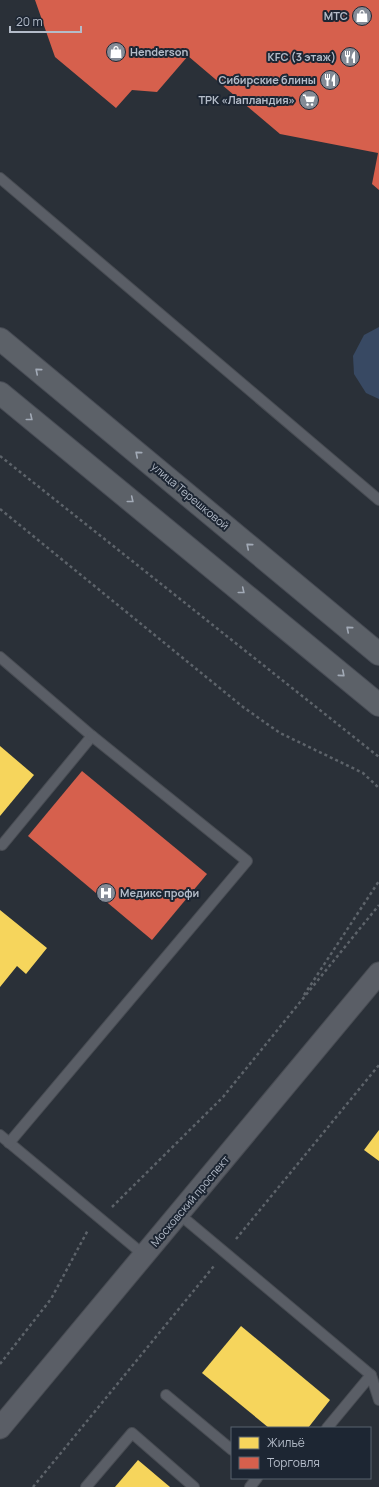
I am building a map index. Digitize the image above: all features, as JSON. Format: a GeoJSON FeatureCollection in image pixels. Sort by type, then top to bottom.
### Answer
{"type":"FeatureCollection","features":[{"type":"Feature","properties":{"kind":"main road","name":"улица Терешковой"},"geometry":{"type":"LineString","coordinates":[[0,339],[379,654]]}},
{"type":"Feature","properties":{"kind":"main road"},"geometry":{"type":"LineString","coordinates":[[3,402],[379,705]]}},
{"type":"Feature","properties":{"kind":"street","name":"Московский проспект"},"geometry":{"type":"LineString","coordinates":[[0,1428],[379,974]]}},
{"type":"Feature","properties":{"kind":"lane"},"geometry":{"type":"LineString","coordinates":[[0,178],[379,500]]}},
{"type":"Feature","properties":{"kind":"lane"},"geometry":{"type":"LineString","coordinates":[[0,657],[92,736],[247,861],[9,1143]]}},
{"type":"Feature","properties":{"kind":"lane"},"geometry":{"type":"LineString","coordinates":[[2,845],[92,736]]}},
{"type":"Feature","properties":{"kind":"lane"},"geometry":{"type":"LineString","coordinates":[[0,1135],[144,1255]]}},
{"type":"Feature","properties":{"kind":"lane"},"geometry":{"type":"LineString","coordinates":[[179,1214],[371,1376],[379,1400]]}},
{"type":"Feature","properties":{"kind":"lane"},"geometry":{"type":"LineString","coordinates":[[327,1427],[371,1376]]}},
{"type":"Feature","properties":{"kind":"lane"},"geometry":{"type":"LineString","coordinates":[[166,1395],[231,1449]]}},
{"type":"Feature","properties":{"kind":"lane"},"geometry":{"type":"LineString","coordinates":[[86,1487],[132,1433],[194,1487]]}},
{"type":"Feature","properties":{"kind":"lane"},"geometry":{"type":"LineString","coordinates":[[250,1487],[256,1479]]}},
{"type":"Feature","properties":{"kind":"path"},"geometry":{"type":"LineString","coordinates":[[0,456],[379,757]]}},
{"type":"Feature","properties":{"kind":"path"},"geometry":{"type":"LineString","coordinates":[[0,509],[243,707],[280,733],[363,774],[379,788]]}},
{"type":"Feature","properties":{"kind":"path"},"geometry":{"type":"LineString","coordinates":[[296,1008],[379,881]]}},
{"type":"Feature","properties":{"kind":"path"},"geometry":{"type":"LineString","coordinates":[[0,1364],[51,1299],[85,1234],[223,1097],[379,905]]}},
{"type":"Feature","properties":{"kind":"path"},"geometry":{"type":"LineString","coordinates":[[33,1487],[379,1065]]}},
{"type":"Feature","properties":{"kind":"water"},"geometry":{"type":"Polygon","coordinates":[[[379,327],[379,399],[366,393],[354,374],[353,356],[364,335],[379,327]]]}},
{"type":"Feature","properties":{"kind":"building: Жильё"},"geometry":{"type":"Polygon","coordinates":[[[0,746],[34,775],[0,816],[0,746]]]}},
{"type":"Feature","properties":{"kind":"building: Жильё"},"geometry":{"type":"Polygon","coordinates":[[[0,910],[47,948],[26,974],[17,966],[0,987],[0,910]]]}},
{"type":"Feature","properties":{"kind":"building: Жильё"},"geometry":{"type":"Polygon","coordinates":[[[379,1130],[379,1161],[364,1150],[379,1130]]]}},
{"type":"Feature","properties":{"kind":"building: Жильё"},"geometry":{"type":"Polygon","coordinates":[[[241,1326],[330,1400],[309,1427],[268,1427],[202,1373],[241,1326]]]}},
{"type":"Feature","properties":{"kind":"building: Жильё"},"geometry":{"type":"Polygon","coordinates":[[[138,1460],[170,1487],[115,1487],[138,1460]]]}},
{"type":"Feature","properties":{"kind":"building: Торговля","name":"ТРК «Лапландия»"},"geometry":{"type":"Polygon","coordinates":[[[35,0],[379,0],[379,190],[372,184],[378,153],[280,134],[188,56],[157,92],[132,90],[116,108],[55,57],[35,0]]]}},
{"type":"Feature","properties":{"kind":"building: Торговля"},"geometry":{"type":"Polygon","coordinates":[[[82,771],[207,874],[152,940],[28,836],[82,771]]]}},
{"type":"Feature","properties":{"kind":"place","name":"МТС"},"geometry":{"type":"Point","coordinates":[362,16]}},
{"type":"Feature","properties":{"kind":"place","name":"Henderson"},"geometry":{"type":"Point","coordinates":[116,52]}},
{"type":"Feature","properties":{"kind":"place","name":"KFC (3 этаж)"},"geometry":{"type":"Point","coordinates":[350,57]}},
{"type":"Feature","properties":{"kind":"place","name":"Сибирские блины"},"geometry":{"type":"Point","coordinates":[330,80]}},
{"type":"Feature","properties":{"kind":"place","name":"ТРК «Лапландия»"},"geometry":{"type":"Point","coordinates":[309,100]}},
{"type":"Feature","properties":{"kind":"place","name":"Медикс профи"},"geometry":{"type":"Point","coordinates":[106,893]}}]}
